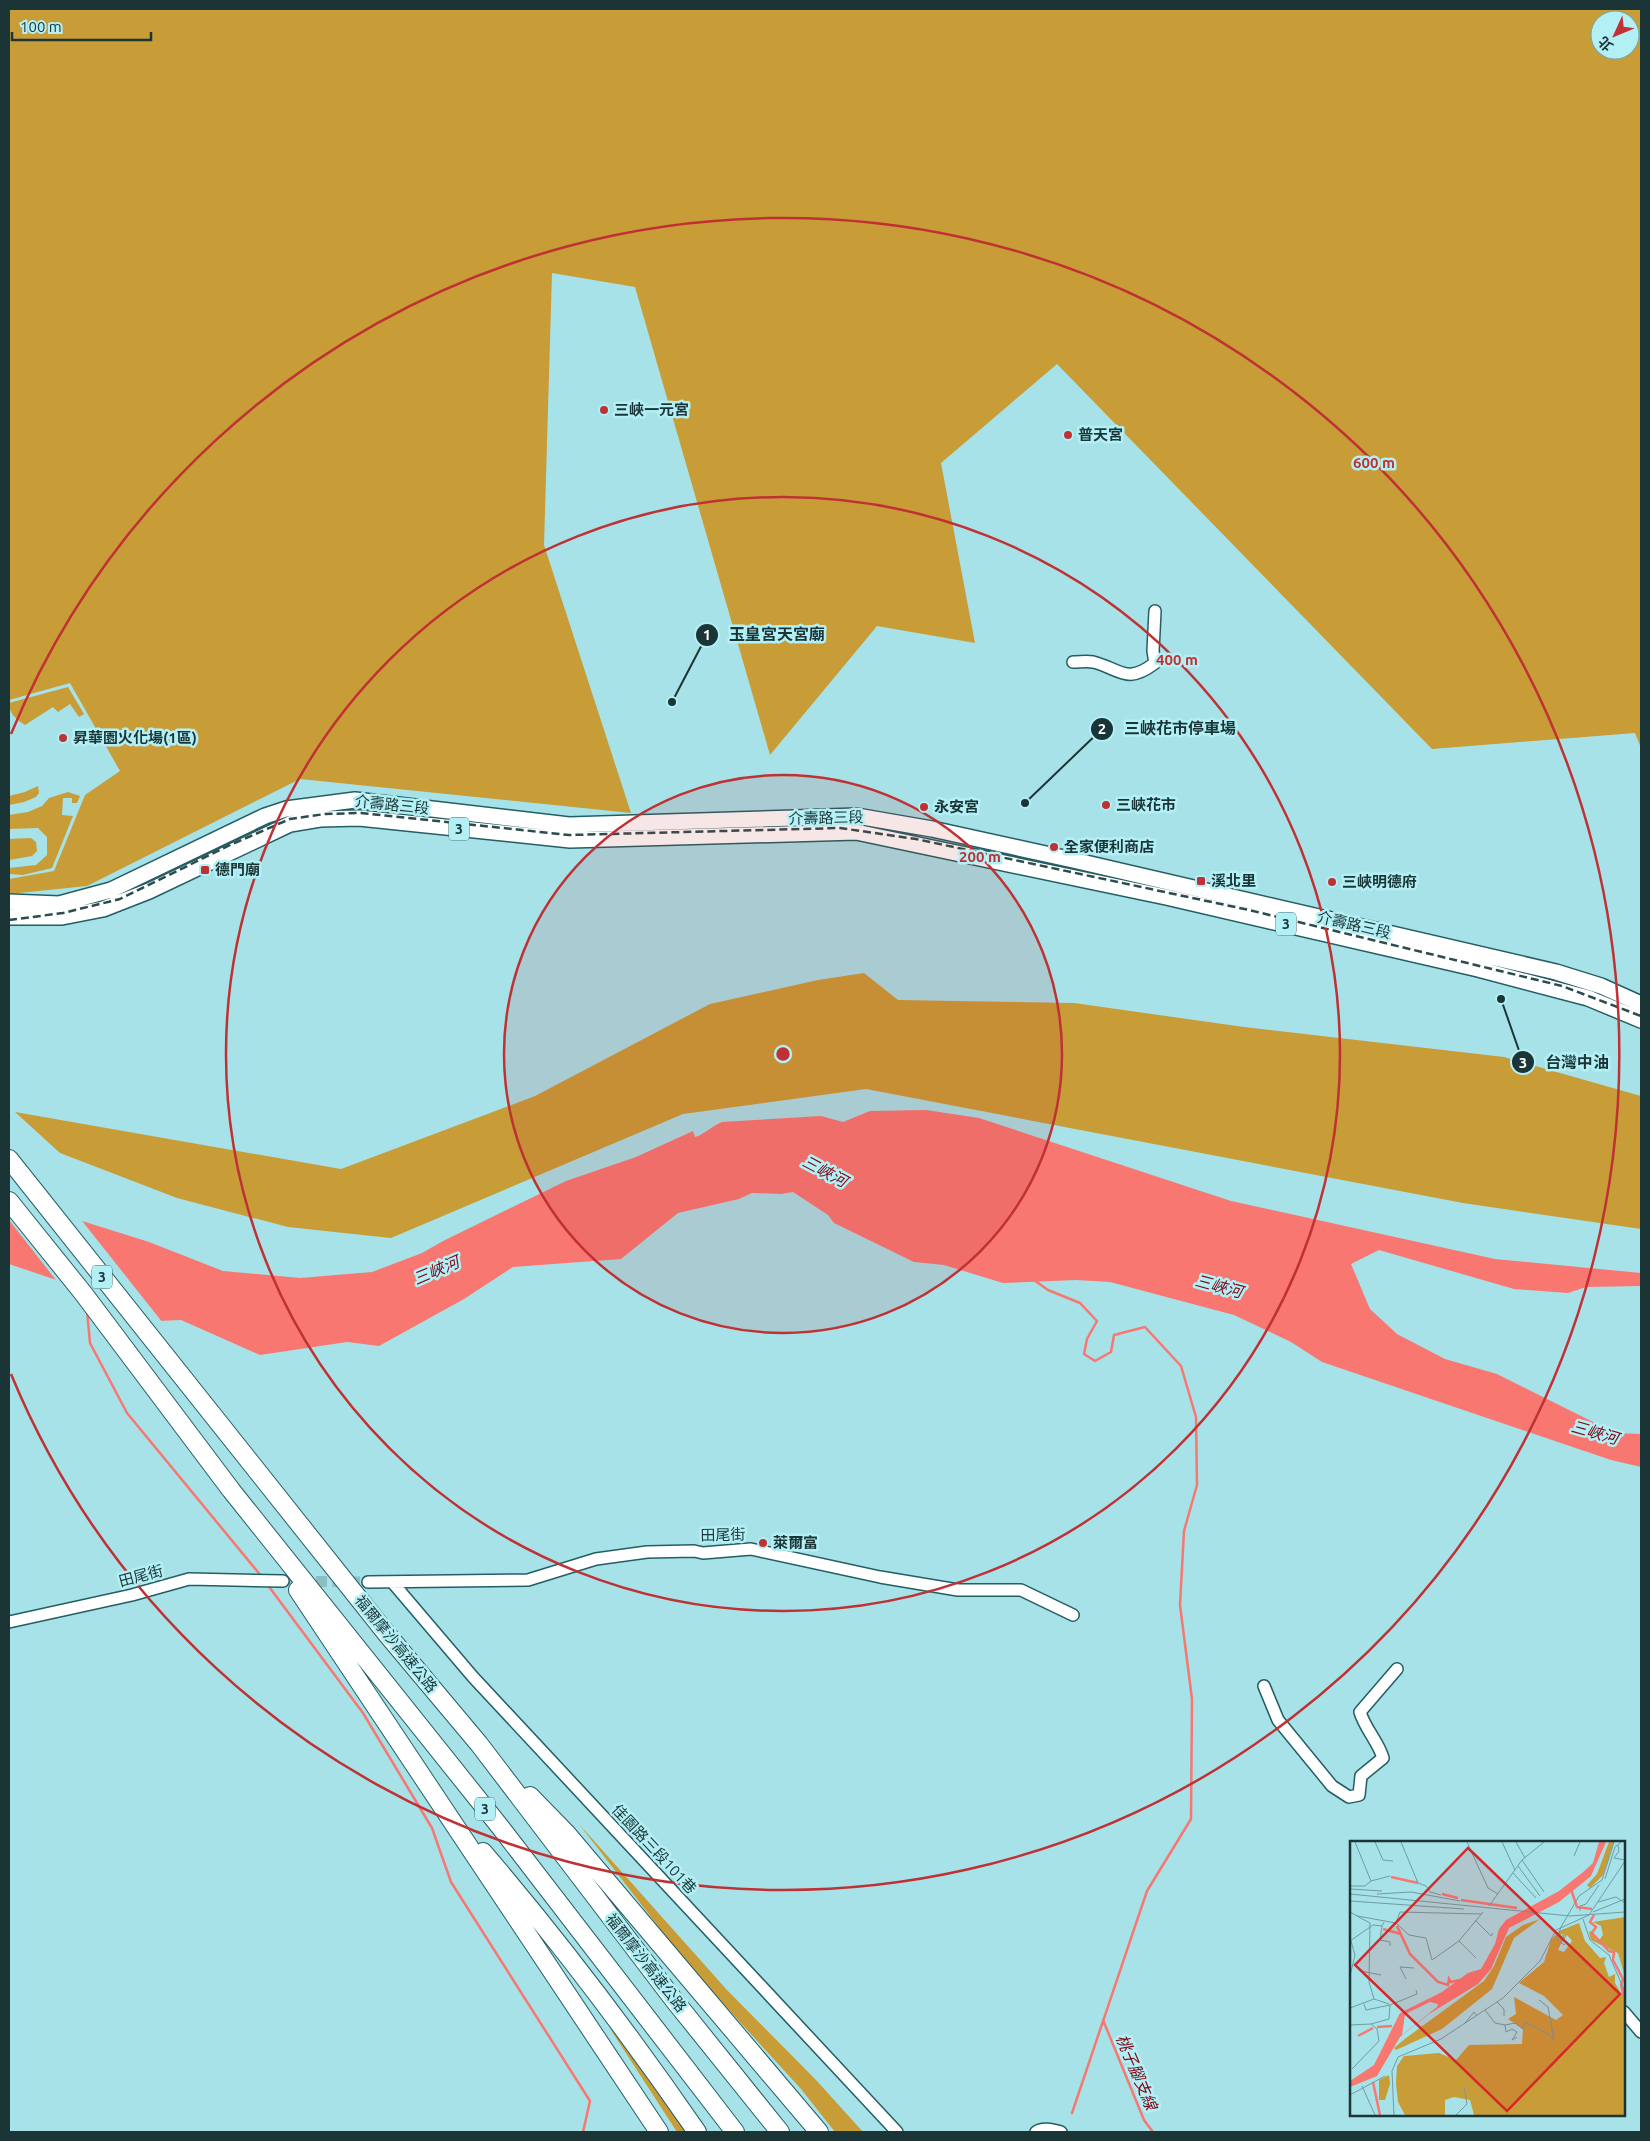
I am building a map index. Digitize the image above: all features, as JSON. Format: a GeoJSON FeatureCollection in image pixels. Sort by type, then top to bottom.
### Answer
{"type":"FeatureCollection","features":[{"type":"Feature","properties":{"kind":"highway","name":"福爾摩沙高速公路"},"geometry":{"type":"LineString","coordinates":[[9,1159],[386,1633],[479,1744],[650,1969],[780,2132]]}},
{"type":"Feature","properties":{"kind":"highway","name":"3"},"geometry":{"type":"LineString","coordinates":[[9,1200],[152,1383],[231,1490],[501,1828],[735,2132]]}},
{"type":"Feature","properties":{"kind":"highway"},"geometry":{"type":"LineString","coordinates":[[231,1490],[658,2132]]}},
{"type":"Feature","properties":{"kind":"highway"},"geometry":{"type":"LineString","coordinates":[[479,1744],[567,1834],[819,2132]]}},
{"type":"Feature","properties":{"kind":"highway"},"geometry":{"type":"LineString","coordinates":[[418,1771],[538,1917],[652,2067],[697,2132]]}},
{"type":"Feature","properties":{"kind":"main road","name":"介壽路三段"},"geometry":{"type":"LineString","coordinates":[[9,902],[59,904],[111,890],[265,816],[286,809],[355,800],[569,825],[857,816],[912,825],[1073,860],[1556,972],[1601,986],[1641,1004]]}},
{"type":"Feature","properties":{"kind":"main road","name":"介壽路三段"},"geometry":{"type":"LineString","coordinates":[[9,917],[62,917],[103,909],[149,891],[290,824],[320,819],[358,818],[570,840],[856,832],[1166,897],[1478,969],[1596,1001],[1641,1020]]}},
{"type":"Feature","properties":{"kind":"street"},"geometry":{"type":"LineString","coordinates":[[1073,662],[1093,662],[1126,676],[1146,670],[1155,663],[1153,651],[1155,611]]}},
{"type":"Feature","properties":{"kind":"street","name":"田尾街"},"geometry":{"type":"LineString","coordinates":[[368,1582],[528,1580],[596,1559],[647,1552],[694,1550],[703,1553],[751,1549],[880,1577],[958,1590],[1021,1590],[1073,1615]]}},
{"type":"Feature","properties":{"kind":"street","name":"田尾街"},"geometry":{"type":"LineString","coordinates":[[9,1622],[132,1595],[189,1579],[283,1581]]}},
{"type":"Feature","properties":{"kind":"street","name":"佳園路三段101巷"},"geometry":{"type":"LineString","coordinates":[[393,1583],[474,1677],[897,2132]]}},
{"type":"Feature","properties":{"kind":"street"},"geometry":{"type":"LineString","coordinates":[[1264,1686],[1278,1720],[1332,1786],[1349,1797],[1359,1795],[1361,1776],[1383,1758],[1380,1747],[1362,1719],[1360,1712],[1397,1669]]}},
{"type":"Feature","properties":{"kind":"street"},"geometry":{"type":"LineString","coordinates":[[1625,2013],[1641,2032]]}},
{"type":"Feature","properties":{"kind":"street"},"geometry":{"type":"LineString","coordinates":[[1036,2132],[1052,2130],[1061,2132]]}},
{"type":"Feature","properties":{"kind":"shaded area"},"geometry":{"type":"Polygon","coordinates":[[[9,9],[1641,9],[1641,748],[1635,733],[1432,749],[1057,364],[941,463],[975,643],[877,626],[770,755],[635,287],[552,273],[544,545],[631,813],[300,779],[87,886],[9,894],[9,879],[54,871],[85,795],[120,771],[70,683],[9,700],[9,9]]]}},
{"type":"Feature","properties":{"kind":"shaded area"},"geometry":{"type":"Polygon","coordinates":[[[68,687],[84,714],[79,717],[70,704],[58,712],[53,707],[25,725],[16,719],[10,710],[9,703],[68,687]]]}},
{"type":"Feature","properties":{"kind":"shaded area"},"geometry":{"type":"Polygon","coordinates":[[[38,786],[39,793],[36,797],[9,805],[9,796],[38,786]]]}},
{"type":"Feature","properties":{"kind":"shaded area"},"geometry":{"type":"Polygon","coordinates":[[[68,792],[80,796],[77,803],[72,803],[72,798],[63,798],[62,815],[73,816],[52,868],[23,875],[9,874],[9,868],[36,865],[47,855],[47,837],[38,828],[9,829],[9,815],[28,812],[42,806],[49,798],[68,792]]]}},
{"type":"Feature","properties":{"kind":"shaded area"},"geometry":{"type":"Polygon","coordinates":[[[31,838],[36,842],[37,851],[32,856],[9,860],[9,839],[31,838]]]}},
{"type":"Feature","properties":{"kind":"shaded area"},"geometry":{"type":"Polygon","coordinates":[[[864,973],[898,1000],[1074,1003],[1244,1027],[1504,1057],[1641,1096],[1641,1229],[1463,1203],[866,1089],[683,1114],[391,1238],[288,1227],[177,1198],[60,1153],[15,1112],[341,1169],[535,1096],[710,1004],[818,980],[864,973]]]}},
{"type":"Feature","properties":{"kind":"shaded area"},"geometry":{"type":"Polygon","coordinates":[[[579,1824],[727,1990],[817,2081],[863,2132],[835,2132],[801,2089],[688,1965],[579,1824]]]}},
{"type":"Feature","properties":{"kind":"shaded area"},"geometry":{"type":"Polygon","coordinates":[[[609,2027],[656,2082],[691,2132],[677,2132],[609,2027]]]}},
{"type":"Feature","properties":{"kind":"water","name":"三峽河"},"geometry":{"type":"Polygon","coordinates":[[[926,1110],[979,1118],[1231,1201],[1495,1259],[1641,1273],[1641,1286],[1586,1287],[1568,1293],[1514,1289],[1379,1250],[1351,1264],[1370,1309],[1397,1334],[1445,1359],[1497,1374],[1615,1433],[1641,1434],[1641,1467],[1611,1460],[1322,1362],[1291,1342],[1234,1315],[1110,1282],[1076,1280],[1003,1283],[944,1265],[914,1262],[834,1223],[828,1215],[793,1192],[781,1194],[752,1193],[739,1199],[678,1213],[621,1259],[513,1267],[464,1299],[379,1346],[347,1342],[260,1355],[181,1320],[158,1321],[150,1307],[80,1288],[9,1264],[9,1198],[149,1242],[223,1271],[300,1278],[372,1272],[422,1253],[566,1181],[636,1157],[693,1131],[695,1137],[698,1136],[722,1122],[821,1116],[843,1122],[870,1111],[926,1110]]]}},
{"type":"Feature","properties":{"kind":"pier"},"geometry":{"type":"Polygon","coordinates":[[[9,1195],[79,1217],[163,1323],[157,1322],[149,1309],[59,1284],[9,1220],[9,1195]]]}},
{"type":"Feature","properties":{"kind":"waterway"},"geometry":{"type":"LineString","coordinates":[[1034,1280],[1048,1290],[1080,1303],[1097,1321],[1087,1339],[1084,1354],[1095,1361],[1111,1352],[1114,1335],[1145,1327],[1181,1366],[1196,1417],[1197,1485],[1184,1531],[1180,1605],[1192,1699],[1191,1819],[1147,1891],[1072,2113]]}},
{"type":"Feature","properties":{"kind":"waterway"},"geometry":{"type":"LineString","coordinates":[[87,1311],[90,1343],[127,1413],[262,1577]]}},
{"type":"Feature","properties":{"kind":"waterway"},"geometry":{"type":"LineString","coordinates":[[267,1584],[363,1713],[432,1828],[451,1882],[590,2101],[583,2132]]}},
{"type":"Feature","properties":{"kind":"waterway","name":"桃子腳支線"},"geometry":{"type":"LineString","coordinates":[[1103,2020],[1144,2120],[1153,2132]]}},
{"type":"Feature","properties":{"kind":"tunnel"},"geometry":{"type":"LineString","coordinates":[[283,1581],[368,1582]]}},
{"type":"Feature","properties":{"kind":"railway"},"geometry":{"type":"LineString","coordinates":[[9,920],[63,913],[120,899],[230,845],[290,819],[325,814],[361,813],[569,835],[840,828],[916,839],[1249,910],[1562,986],[1641,1016]]}},
{"type":"Feature","properties":{"kind":"place","name":"三峽一元宮"},"geometry":{"type":"Point","coordinates":[604,410]}},
{"type":"Feature","properties":{"kind":"place","name":"普天宮"},"geometry":{"type":"Point","coordinates":[1068,435]}},
{"type":"Feature","properties":{"kind":"place","name":"玉皇宮天宮廟"},"geometry":{"type":"Point","coordinates":[672,702]}},
{"type":"Feature","properties":{"kind":"place","name":"昇華園火化場(1區)"},"geometry":{"type":"Point","coordinates":[63,738]}},
{"type":"Feature","properties":{"kind":"place","name":"三峽花市停車場"},"geometry":{"type":"Point","coordinates":[1025,803]}},
{"type":"Feature","properties":{"kind":"place","name":"三峽花市"},"geometry":{"type":"Point","coordinates":[1106,805]}},
{"type":"Feature","properties":{"kind":"place","name":"永安宮"},"geometry":{"type":"Point","coordinates":[924,807]}},
{"type":"Feature","properties":{"kind":"place","name":"全家便利商店"},"geometry":{"type":"Point","coordinates":[1054,847]}},
{"type":"Feature","properties":{"kind":"place","name":"德門廟"},"geometry":{"type":"Point","coordinates":[205,870]}},
{"type":"Feature","properties":{"kind":"place","name":"溪北里"},"geometry":{"type":"Point","coordinates":[1201,881]}},
{"type":"Feature","properties":{"kind":"place","name":"三峽明德府"},"geometry":{"type":"Point","coordinates":[1332,882]}},
{"type":"Feature","properties":{"kind":"place","name":"台灣中油"},"geometry":{"type":"Point","coordinates":[1501,999]}},
{"type":"Feature","properties":{"kind":"place","name":"萊爾富"},"geometry":{"type":"Point","coordinates":[763,1543]}}]}
